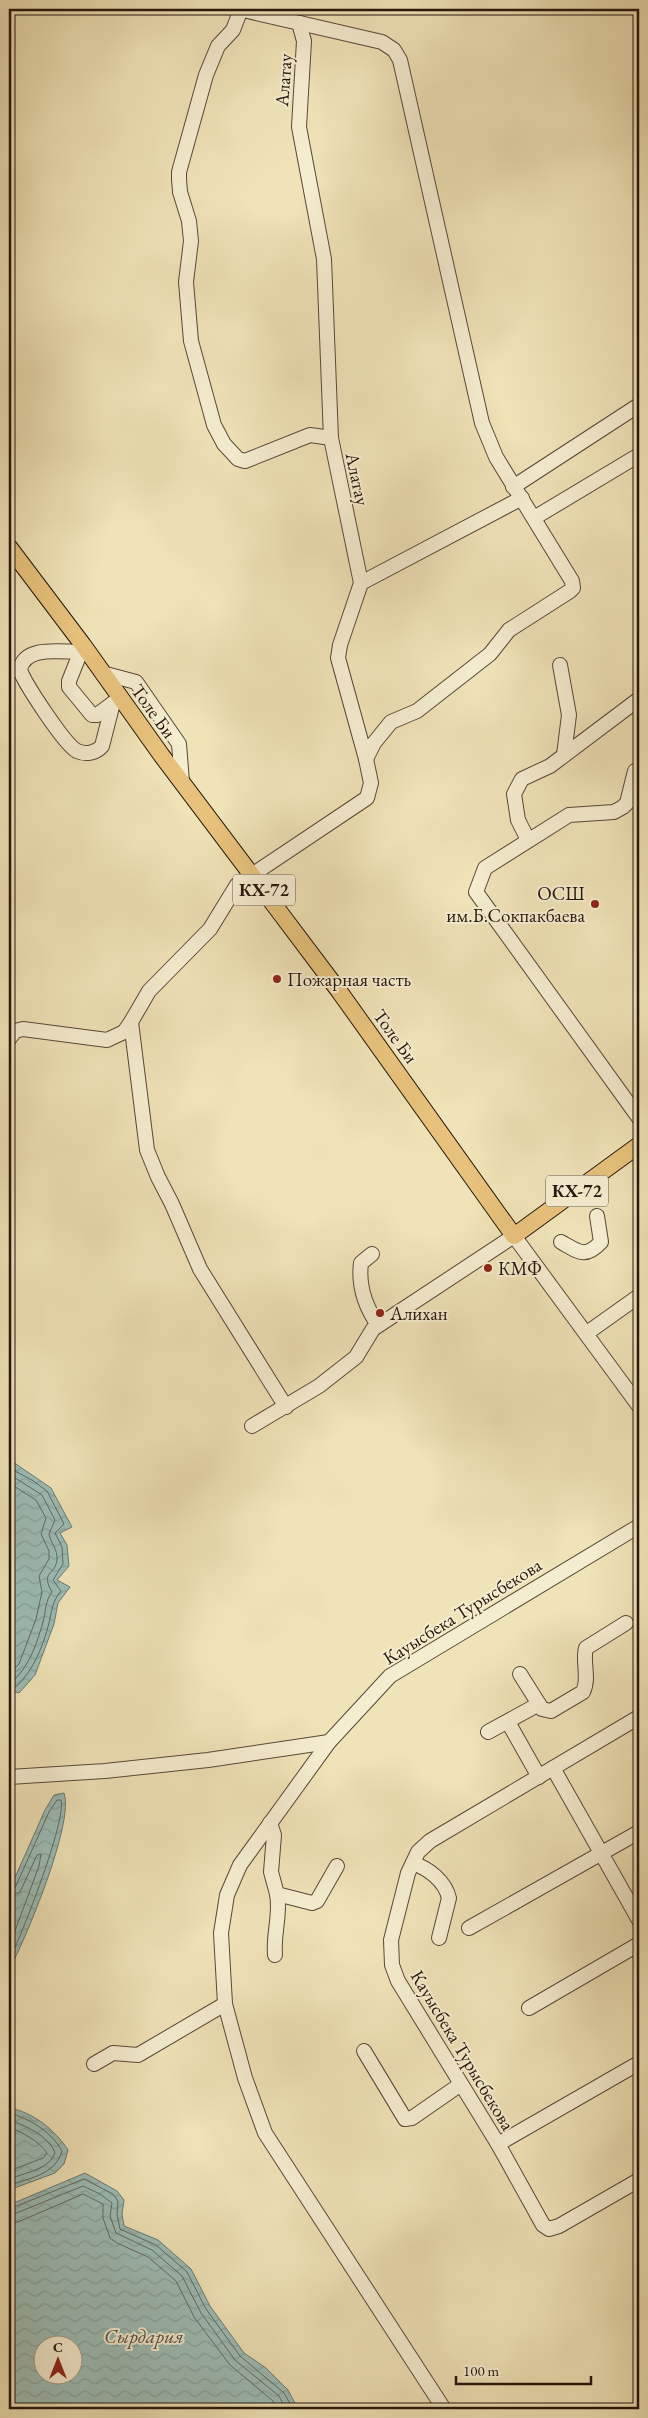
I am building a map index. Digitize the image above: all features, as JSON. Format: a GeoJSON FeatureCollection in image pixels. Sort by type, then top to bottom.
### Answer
{"type":"FeatureCollection","features":[{"type":"Feature","properties":{"kind":"main road","name":"Толе Би"},"geometry":{"type":"LineString","coordinates":[[9,547],[102,673],[117,700],[251,873],[514,1236]]}},
{"type":"Feature","properties":{"kind":"main road","name":"КХ-72"},"geometry":{"type":"LineString","coordinates":[[514,1236],[639,1145]]}},
{"type":"Feature","properties":{"kind":"street"},"geometry":{"type":"LineString","coordinates":[[331,438],[310,435],[245,461],[238,459],[224,444],[214,425],[192,341],[186,282],[191,240],[189,221],[180,192],[179,172],[206,75],[218,46],[233,30],[240,9],[382,42],[394,50],[400,60],[482,422],[496,457],[566,570],[573,588],[509,630],[490,654],[417,711],[391,722],[374,742],[366,759]]}},
{"type":"Feature","properties":{"kind":"street","name":"Алатау"},"geometry":{"type":"LineString","coordinates":[[299,23],[304,41],[299,127],[324,259],[331,438],[361,583]]}},
{"type":"Feature","properties":{"kind":"street"},"geometry":{"type":"LineString","coordinates":[[513,487],[639,405]]}},
{"type":"Feature","properties":{"kind":"street"},"geometry":{"type":"LineString","coordinates":[[534,518],[639,455]]}},
{"type":"Feature","properties":{"kind":"street"},"geometry":{"type":"LineString","coordinates":[[9,1039],[15,1032],[24,1029],[107,1040],[124,1032],[149,991],[210,929],[236,885],[251,873],[367,798],[371,783],[338,658],[340,645],[361,583],[522,498]]}},
{"type":"Feature","properties":{"kind":"street"},"geometry":{"type":"LineString","coordinates":[[82,648],[69,681],[69,687],[92,715],[97,715],[117,700],[102,746],[92,752],[79,752],[66,741],[20,670],[22,660],[29,654],[82,648]]}},
{"type":"Feature","properties":{"kind":"street"},"geometry":{"type":"LineString","coordinates":[[560,665],[569,715],[564,755]]}},
{"type":"Feature","properties":{"kind":"street"},"geometry":{"type":"LineString","coordinates":[[102,673],[136,682],[179,744],[182,782]]}},
{"type":"Feature","properties":{"kind":"street"},"geometry":{"type":"LineString","coordinates":[[528,840],[518,820],[516,789],[526,776],[550,766],[639,699]]}},
{"type":"Feature","properties":{"kind":"street"},"geometry":{"type":"LineString","coordinates":[[635,771],[627,803],[617,811],[569,815],[485,868],[476,892],[639,1118]]}},
{"type":"Feature","properties":{"kind":"street"},"geometry":{"type":"LineString","coordinates":[[131,1022],[147,1150],[200,1269],[286,1407]]}},
{"type":"Feature","properties":{"kind":"street"},"geometry":{"type":"LineString","coordinates":[[561,1242],[580,1252],[589,1252],[601,1242],[597,1216]]}},
{"type":"Feature","properties":{"kind":"street"},"geometry":{"type":"LineString","coordinates":[[252,1426],[319,1386],[356,1357],[370,1331],[378,1325],[514,1236]]}},
{"type":"Feature","properties":{"kind":"street","name":"Толе Би"},"geometry":{"type":"LineString","coordinates":[[514,1236],[639,1406]]}},
{"type":"Feature","properties":{"kind":"street"},"geometry":{"type":"LineString","coordinates":[[372,1254],[361,1263],[362,1289],[367,1308],[378,1325]]}},
{"type":"Feature","properties":{"kind":"street"},"geometry":{"type":"LineString","coordinates":[[586,1332],[639,1296]]}},
{"type":"Feature","properties":{"kind":"street","name":"Кауысбека Турысбекова"},"geometry":{"type":"LineString","coordinates":[[444,2409],[265,2133],[250,2094],[225,2004],[221,1933],[227,1895],[240,1864],[330,1742],[390,1676],[639,1526]]}},
{"type":"Feature","properties":{"kind":"street"},"geometry":{"type":"LineString","coordinates":[[520,1674],[538,1704],[546,1711],[551,1711],[583,1692],[586,1683],[584,1654],[586,1648],[626,1623]]}},
{"type":"Feature","properties":{"kind":"street"},"geometry":{"type":"LineString","coordinates":[[488,1732],[538,1704]]}},
{"type":"Feature","properties":{"kind":"street","name":"Кауысбека Турысбекова"},"geometry":{"type":"LineString","coordinates":[[639,1718],[430,1842],[418,1852],[408,1874],[391,1940],[392,1965],[398,1981],[498,2144],[540,2220],[549,2229],[559,2226],[639,2180]]}},
{"type":"Feature","properties":{"kind":"street"},"geometry":{"type":"LineString","coordinates":[[508,1722],[539,1777]]}},
{"type":"Feature","properties":{"kind":"street"},"geometry":{"type":"LineString","coordinates":[[9,1777],[105,1771],[208,1760],[330,1742]]}},
{"type":"Feature","properties":{"kind":"street"},"geometry":{"type":"LineString","coordinates":[[553,1768],[639,1920]]}},
{"type":"Feature","properties":{"kind":"street"},"geometry":{"type":"LineString","coordinates":[[270,1823],[274,1835],[271,1872],[280,1908],[279,1919],[275,1929],[275,1955]]}},
{"type":"Feature","properties":{"kind":"street"},"geometry":{"type":"LineString","coordinates":[[469,1928],[639,1832]]}},
{"type":"Feature","properties":{"kind":"street"},"geometry":{"type":"LineString","coordinates":[[414,1863],[432,1873],[448,1893],[449,1898],[439,1938]]}},
{"type":"Feature","properties":{"kind":"street"},"geometry":{"type":"LineString","coordinates":[[277,1894],[312,1903],[316,1901],[336,1866]]}},
{"type":"Feature","properties":{"kind":"street"},"geometry":{"type":"LineString","coordinates":[[529,2008],[639,1944]]}},
{"type":"Feature","properties":{"kind":"street"},"geometry":{"type":"LineString","coordinates":[[94,2064],[113,2054],[138,2055],[225,2004]]}},
{"type":"Feature","properties":{"kind":"street"},"geometry":{"type":"LineString","coordinates":[[364,2051],[405,2119],[412,2118],[461,2084]]}},
{"type":"Feature","properties":{"kind":"street"},"geometry":{"type":"LineString","coordinates":[[498,2144],[639,2063]]}},
{"type":"Feature","properties":{"kind":"water"},"geometry":{"type":"Polygon","coordinates":[[[13,1462],[51,1488],[72,1527],[60,1533],[67,1545],[69,1566],[57,1580],[70,1587],[58,1603],[54,1624],[35,1675],[19,1693],[9,1690],[9,1463],[13,1462]]]}},
{"type":"Feature","properties":{"kind":"water"},"geometry":{"type":"Polygon","coordinates":[[[64,1793],[65,1807],[56,1854],[26,1934],[9,1970],[9,1891],[45,1810],[54,1795],[64,1793]]]}},
{"type":"Feature","properties":{"kind":"water"},"geometry":{"type":"Polygon","coordinates":[[[9,2108],[27,2113],[43,2123],[68,2150],[64,2164],[55,2173],[9,2190],[9,2108]]]}},
{"type":"Feature","properties":{"kind":"water","name":"Сырдария"},"geometry":{"type":"Polygon","coordinates":[[[85,2173],[117,2191],[124,2200],[122,2214],[124,2226],[158,2240],[191,2269],[210,2306],[244,2353],[266,2368],[288,2390],[298,2409],[9,2409],[9,2205],[85,2173]]]}},
{"type":"Feature","properties":{"kind":"place","name":"ОСШ им.Б.Сокпакбаева"},"geometry":{"type":"Point","coordinates":[595,904]}},
{"type":"Feature","properties":{"kind":"place","name":"Пожарная часть"},"geometry":{"type":"Point","coordinates":[277,979]}},
{"type":"Feature","properties":{"kind":"place","name":"КМФ"},"geometry":{"type":"Point","coordinates":[488,1268]}},
{"type":"Feature","properties":{"kind":"place","name":"Алихан"},"geometry":{"type":"Point","coordinates":[380,1313]}}]}
